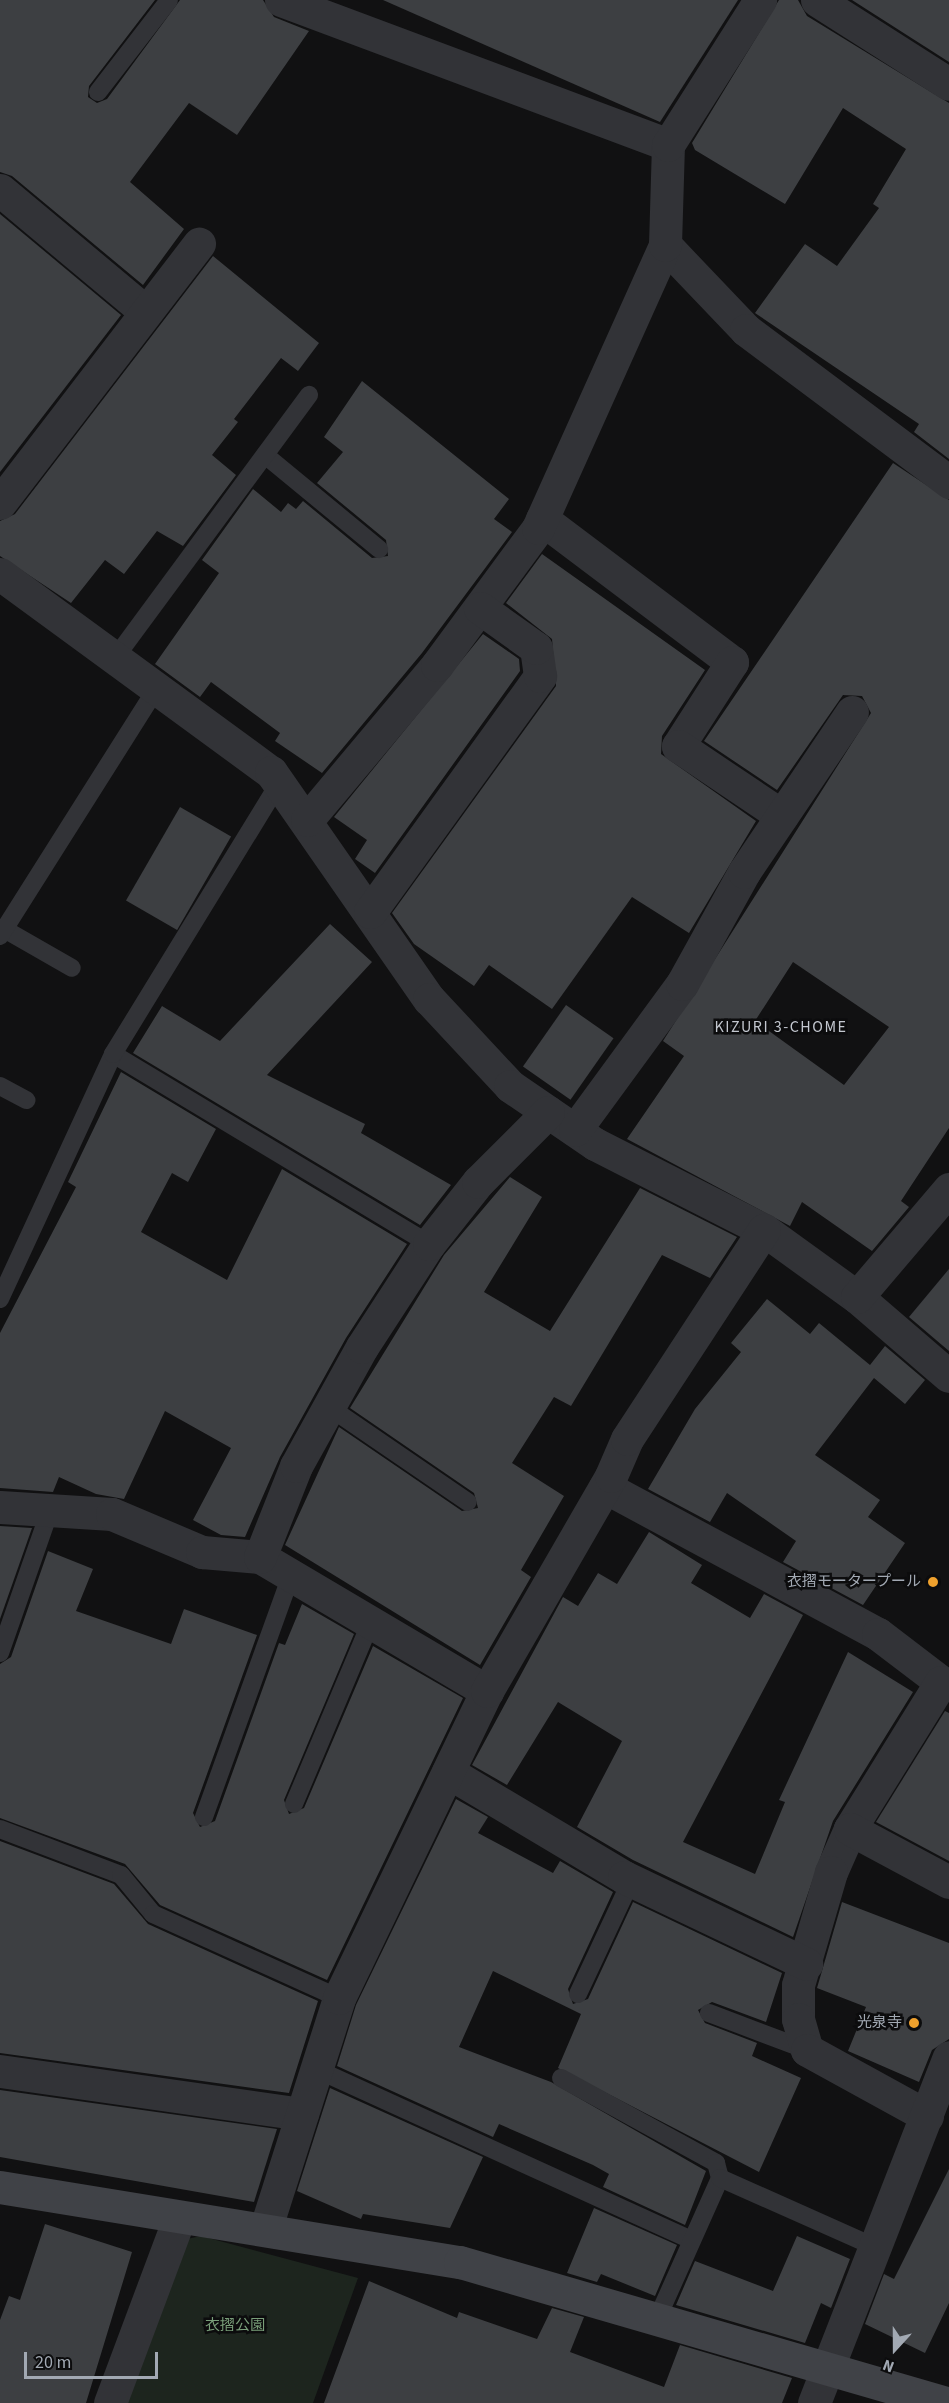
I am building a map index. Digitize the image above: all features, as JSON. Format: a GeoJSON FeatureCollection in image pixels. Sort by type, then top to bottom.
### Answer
{"type":"FeatureCollection","features":[{"type":"Feature","properties":{"kind":"street"},"geometry":{"type":"LineString","coordinates":[[281,0],[668,146]]}},
{"type":"Feature","properties":{"kind":"street"},"geometry":{"type":"LineString","coordinates":[[307,820],[480,608],[542,519],[665,245],[668,146],[760,0]]}},
{"type":"Feature","properties":{"kind":"street"},"geometry":{"type":"LineString","coordinates":[[816,0],[949,84]]}},
{"type":"Feature","properties":{"kind":"street"},"geometry":{"type":"LineString","coordinates":[[0,190],[146,312]]}},
{"type":"Feature","properties":{"kind":"street"},"geometry":{"type":"LineString","coordinates":[[0,503],[199,244]]}},
{"type":"Feature","properties":{"kind":"street"},"geometry":{"type":"LineString","coordinates":[[665,245],[746,330],[949,482]]}},
{"type":"Feature","properties":{"kind":"street"},"geometry":{"type":"LineString","coordinates":[[542,519],[732,662],[678,746],[782,816]]}},
{"type":"Feature","properties":{"kind":"street"},"geometry":{"type":"LineString","coordinates":[[4,586],[157,688],[279,783],[307,820],[429,999],[510,1086],[575,1130],[764,1230],[857,1297],[949,1376]]}},
{"type":"Feature","properties":{"kind":"street"},"geometry":{"type":"LineString","coordinates":[[370,912],[540,676],[536,648],[480,608]]}},
{"type":"Feature","properties":{"kind":"street"},"geometry":{"type":"LineString","coordinates":[[575,1130],[682,984],[782,816],[852,712]]}},
{"type":"Feature","properties":{"kind":"street"},"geometry":{"type":"LineString","coordinates":[[260,1557],[296,1466],[329,1407],[429,1244],[478,1182],[548,1112]]}},
{"type":"Feature","properties":{"kind":"street"},"geometry":{"type":"LineString","coordinates":[[857,1297],[949,1189]]}},
{"type":"Feature","properties":{"kind":"street"},"geometry":{"type":"LineString","coordinates":[[266,2227],[339,1998],[486,1691],[605,1487],[627,1439],[764,1230]]}},
{"type":"Feature","properties":{"kind":"street"},"geometry":{"type":"LineString","coordinates":[[605,1487],[878,1635],[945,1677],[850,1829],[831,1872],[798,1985],[798,2019],[807,2050],[927,2115]]}},
{"type":"Feature","properties":{"kind":"street"},"geometry":{"type":"LineString","coordinates":[[0,1507],[112,1514],[202,1552],[260,1557],[486,1691]]}},
{"type":"Feature","properties":{"kind":"street"},"geometry":{"type":"LineString","coordinates":[[448,1772],[631,1881],[806,1964]]}},
{"type":"Feature","properties":{"kind":"street"},"geometry":{"type":"LineString","coordinates":[[850,1829],[949,1882]]}},
{"type":"Feature","properties":{"kind":"street"},"geometry":{"type":"LineString","coordinates":[[814,2403],[927,2115],[947,2070]]}},
{"type":"Feature","properties":{"kind":"street"},"geometry":{"type":"LineString","coordinates":[[0,2071],[302,2114]]}},
{"type":"Feature","properties":{"kind":"street"},"geometry":{"type":"LineString","coordinates":[[0,2187],[179,2218],[266,2227],[460,2262],[946,2403]]}},
{"type":"Feature","properties":{"kind":"street"},"geometry":{"type":"LineString","coordinates":[[110,2403],[179,2218]]}},
{"type":"Feature","properties":{"kind":"lane"},"geometry":{"type":"LineString","coordinates":[[98,92],[170,0]]}},
{"type":"Feature","properties":{"kind":"lane"},"geometry":{"type":"LineString","coordinates":[[115,658],[309,395]]}},
{"type":"Feature","properties":{"kind":"lane"},"geometry":{"type":"LineString","coordinates":[[265,455],[380,549]]}},
{"type":"Feature","properties":{"kind":"lane"},"geometry":{"type":"LineString","coordinates":[[72,968],[2,932],[157,688]]}},
{"type":"Feature","properties":{"kind":"lane"},"geometry":{"type":"LineString","coordinates":[[0,1299],[113,1054],[279,783]]}},
{"type":"Feature","properties":{"kind":"lane"},"geometry":{"type":"LineString","coordinates":[[113,1054],[429,1244]]}},
{"type":"Feature","properties":{"kind":"lane"},"geometry":{"type":"LineString","coordinates":[[0,1086],[26,1100]]}},
{"type":"Feature","properties":{"kind":"lane"},"geometry":{"type":"LineString","coordinates":[[329,1407],[468,1502]]}},
{"type":"Feature","properties":{"kind":"lane"},"geometry":{"type":"LineString","coordinates":[[0,1653],[50,1510]]}},
{"type":"Feature","properties":{"kind":"lane"},"geometry":{"type":"LineString","coordinates":[[204,1817],[291,1575]]}},
{"type":"Feature","properties":{"kind":"lane"},"geometry":{"type":"LineString","coordinates":[[294,1804],[371,1622]]}},
{"type":"Feature","properties":{"kind":"lane"},"geometry":{"type":"LineString","coordinates":[[0,1828],[121,1875],[153,1914],[339,1998]]}},
{"type":"Feature","properties":{"kind":"lane"},"geometry":{"type":"LineString","coordinates":[[578,1994],[631,1881]]}},
{"type":"Feature","properties":{"kind":"lane"},"geometry":{"type":"LineString","coordinates":[[709,2013],[807,2050]]}},
{"type":"Feature","properties":{"kind":"lane"},"geometry":{"type":"LineString","coordinates":[[316,2069],[692,2240]]}},
{"type":"Feature","properties":{"kind":"lane"},"geometry":{"type":"LineString","coordinates":[[561,2078],[716,2163],[720,2178],[657,2319]]}},
{"type":"Feature","properties":{"kind":"lane"},"geometry":{"type":"LineString","coordinates":[[720,2178],[875,2247]]}},
{"type":"Feature","properties":{"kind":"green space","name":"衣摺公園"},"geometry":{"type":"Polygon","coordinates":[[[201,2236],[358,2278],[313,2403],[125,2403],[182,2240],[201,2236]]]}},
{"type":"Feature","properties":{"kind":"building"},"geometry":{"type":"Polygon","coordinates":[[[0,0],[155,0],[89,86],[88,97],[97,103],[107,99],[180,0],[263,0],[274,17],[309,31],[237,135],[189,103],[130,182],[184,229],[143,285],[12,176],[0,172],[0,0]]]}},
{"type":"Feature","properties":{"kind":"building"},"geometry":{"type":"Polygon","coordinates":[[[383,0],[738,0],[660,122],[383,0]]]}},
{"type":"Feature","properties":{"kind":"building"},"geometry":{"type":"Polygon","coordinates":[[[779,0],[798,0],[807,16],[949,103],[949,459],[914,432],[919,424],[755,313],[805,244],[837,266],[879,208],[873,204],[906,149],[843,108],[785,204],[695,150],[692,143],[779,0]]]}},
{"type":"Feature","properties":{"kind":"building"},"geometry":{"type":"Polygon","coordinates":[[[852,0],[949,0],[949,62],[852,0]]]}},
{"type":"Feature","properties":{"kind":"building"},"geometry":{"type":"Polygon","coordinates":[[[0,214],[121,315],[0,472],[0,214]]]}},
{"type":"Feature","properties":{"kind":"building"},"geometry":{"type":"Polygon","coordinates":[[[213,256],[319,343],[298,371],[281,358],[234,419],[238,422],[212,455],[236,475],[183,546],[157,531],[124,574],[105,560],[71,603],[0,556],[0,521],[15,514],[213,256]]]}},
{"type":"Feature","properties":{"kind":"building"},"geometry":{"type":"Polygon","coordinates":[[[362,381],[509,499],[494,519],[512,532],[422,653],[322,773],[275,741],[280,733],[211,682],[200,697],[155,664],[219,573],[202,560],[253,489],[281,512],[288,503],[296,509],[303,501],[372,558],[388,556],[386,540],[317,483],[343,452],[324,437],[362,381]]]}},
{"type":"Feature","properties":{"kind":"building"},"geometry":{"type":"Polygon","coordinates":[[[893,463],[949,500],[949,1128],[901,1201],[909,1207],[872,1251],[802,1202],[790,1226],[627,1139],[684,1056],[663,1041],[871,713],[862,696],[843,695],[777,790],[704,741],[893,463]],[[793,962],[755,1021],[844,1085],[889,1027],[793,962]]]}},
{"type":"Feature","properties":{"kind":"building"},"geometry":{"type":"Polygon","coordinates":[[[542,554],[705,670],[662,736],[661,754],[756,821],[689,933],[632,897],[552,1009],[489,965],[474,986],[414,944],[392,913],[556,686],[552,639],[506,603],[542,554]]]}},
{"type":"Feature","properties":{"kind":"building"},"geometry":{"type":"Polygon","coordinates":[[[483,634],[519,659],[520,671],[375,873],[355,859],[367,840],[334,817],[483,634]]]}},
{"type":"Feature","properties":{"kind":"building"},"geometry":{"type":"Polygon","coordinates":[[[180,807],[231,836],[177,930],[126,901],[180,807]]]}},
{"type":"Feature","properties":{"kind":"building"},"geometry":{"type":"Polygon","coordinates":[[[330,924],[372,962],[267,1075],[365,1124],[361,1133],[451,1185],[420,1225],[133,1053],[162,1006],[220,1041],[330,924]]]}},
{"type":"Feature","properties":{"kind":"building"},"geometry":{"type":"Polygon","coordinates":[[[566,1005],[614,1038],[570,1100],[523,1066],[566,1005]]]}},
{"type":"Feature","properties":{"kind":"building"},"geometry":{"type":"Polygon","coordinates":[[[121,1072],[216,1129],[188,1182],[172,1173],[141,1232],[227,1280],[282,1169],[407,1244],[346,1338],[280,1457],[245,1537],[221,1535],[193,1520],[231,1448],[165,1411],[124,1499],[96,1494],[59,1477],[53,1492],[0,1488],[0,1333],[76,1187],[68,1182],[121,1072]]]}},
{"type":"Feature","properties":{"kind":"building"},"geometry":{"type":"Polygon","coordinates":[[[510,1177],[542,1197],[484,1292],[550,1331],[640,1188],[737,1237],[710,1278],[662,1255],[571,1406],[554,1397],[512,1463],[564,1496],[521,1570],[531,1577],[480,1665],[285,1545],[339,1427],[462,1511],[478,1508],[474,1493],[350,1408],[444,1255],[510,1177]]]}},
{"type":"Feature","properties":{"kind":"building"},"geometry":{"type":"Polygon","coordinates":[[[949,1269],[949,1351],[909,1317],[949,1269]]]}},
{"type":"Feature","properties":{"kind":"building"},"geometry":{"type":"Polygon","coordinates":[[[767,1299],[810,1334],[819,1323],[870,1365],[885,1346],[925,1380],[905,1404],[874,1378],[815,1455],[880,1500],[868,1517],[905,1543],[863,1605],[783,1562],[796,1541],[727,1493],[710,1522],[648,1489],[695,1409],[741,1352],[731,1343],[767,1299]]]}},
{"type":"Feature","properties":{"kind":"building"},"geometry":{"type":"Polygon","coordinates":[[[0,1526],[32,1528],[0,1619],[0,1526]]]}},
{"type":"Feature","properties":{"kind":"building"},"geometry":{"type":"Polygon","coordinates":[[[649,1532],[702,1565],[691,1583],[750,1618],[764,1594],[803,1615],[683,1842],[755,1874],[785,1802],[779,1800],[848,1652],[913,1692],[833,1821],[793,1937],[633,1860],[577,1827],[622,1741],[558,1702],[507,1785],[472,1765],[563,1597],[578,1606],[598,1573],[617,1584],[649,1532]]]}},
{"type":"Feature","properties":{"kind":"building"},"geometry":{"type":"Polygon","coordinates":[[[48,1551],[93,1569],[76,1611],[171,1644],[184,1609],[257,1635],[193,1813],[200,1827],[215,1821],[279,1643],[285,1645],[302,1604],[354,1634],[284,1800],[289,1814],[304,1808],[373,1646],[463,1698],[327,1980],[160,1905],[125,1864],[0,1818],[0,1664],[11,1657],[48,1551]]]}},
{"type":"Feature","properties":{"kind":"building"},"geometry":{"type":"Polygon","coordinates":[[[945,1711],[949,1713],[949,1861],[876,1822],[945,1711]]]}},
{"type":"Feature","properties":{"kind":"building"},"geometry":{"type":"Polygon","coordinates":[[[456,1799],[488,1817],[478,1833],[553,1873],[560,1861],[613,1892],[568,1989],[573,2004],[588,1999],[633,1902],[782,1973],[766,2022],[712,2002],[698,2010],[705,2023],[757,2043],[752,2056],[801,2078],[759,2172],[558,2068],[581,2014],[493,1971],[459,2047],[551,2082],[706,2171],[685,2225],[603,2187],[609,2174],[593,2165],[499,2124],[493,2137],[337,2066],[356,2005],[456,1799]]]}},
{"type":"Feature","properties":{"kind":"building"},"geometry":{"type":"Polygon","coordinates":[[[0,1841],[114,1884],[148,1924],[318,2001],[289,2093],[0,2053],[0,1841]]]}},
{"type":"Feature","properties":{"kind":"building"},"geometry":{"type":"Polygon","coordinates":[[[842,1902],[949,1943],[949,2039],[932,2050],[919,2082],[848,2051],[866,2007],[817,1988],[842,1902]]]}},
{"type":"Feature","properties":{"kind":"building"},"geometry":{"type":"Polygon","coordinates":[[[330,2088],[483,2157],[450,2228],[363,2214],[361,2219],[297,2191],[330,2088]]]}},
{"type":"Feature","properties":{"kind":"building"},"geometry":{"type":"Polygon","coordinates":[[[0,2090],[277,2129],[254,2202],[0,2157],[0,2090]]]}},
{"type":"Feature","properties":{"kind":"building"},"geometry":{"type":"Polygon","coordinates":[[[949,2169],[949,2303],[925,2353],[865,2324],[884,2274],[894,2279],[949,2169]]]}},
{"type":"Feature","properties":{"kind":"building"},"geometry":{"type":"Polygon","coordinates":[[[594,2208],[677,2245],[655,2296],[601,2274],[597,2282],[567,2273],[594,2208]]]}},
{"type":"Feature","properties":{"kind":"building"},"geometry":{"type":"Polygon","coordinates":[[[45,2224],[132,2252],[86,2403],[0,2403],[0,2320],[9,2296],[20,2300],[45,2224]]]}},
{"type":"Feature","properties":{"kind":"building"},"geometry":{"type":"Polygon","coordinates":[[[797,2236],[850,2259],[831,2308],[821,2303],[805,2343],[676,2305],[695,2261],[773,2291],[797,2236]]]}},
{"type":"Feature","properties":{"kind":"building"},"geometry":{"type":"Polygon","coordinates":[[[369,2281],[457,2318],[459,2312],[537,2339],[552,2308],[584,2317],[570,2352],[664,2387],[680,2345],[792,2378],[782,2403],[324,2403],[369,2281]]]}},
{"type":"Feature","properties":{"kind":"place","name":"衣摺モータープール"},"geometry":{"type":"Point","coordinates":[933,1582]}},
{"type":"Feature","properties":{"kind":"place","name":"光泉寺"},"geometry":{"type":"Point","coordinates":[914,2023]}},
{"type":"Feature","properties":{"kind":"district","name":"KIZURI 3-CHOME"},"geometry":{"type":"Point","coordinates":[781,1027]}}]}
